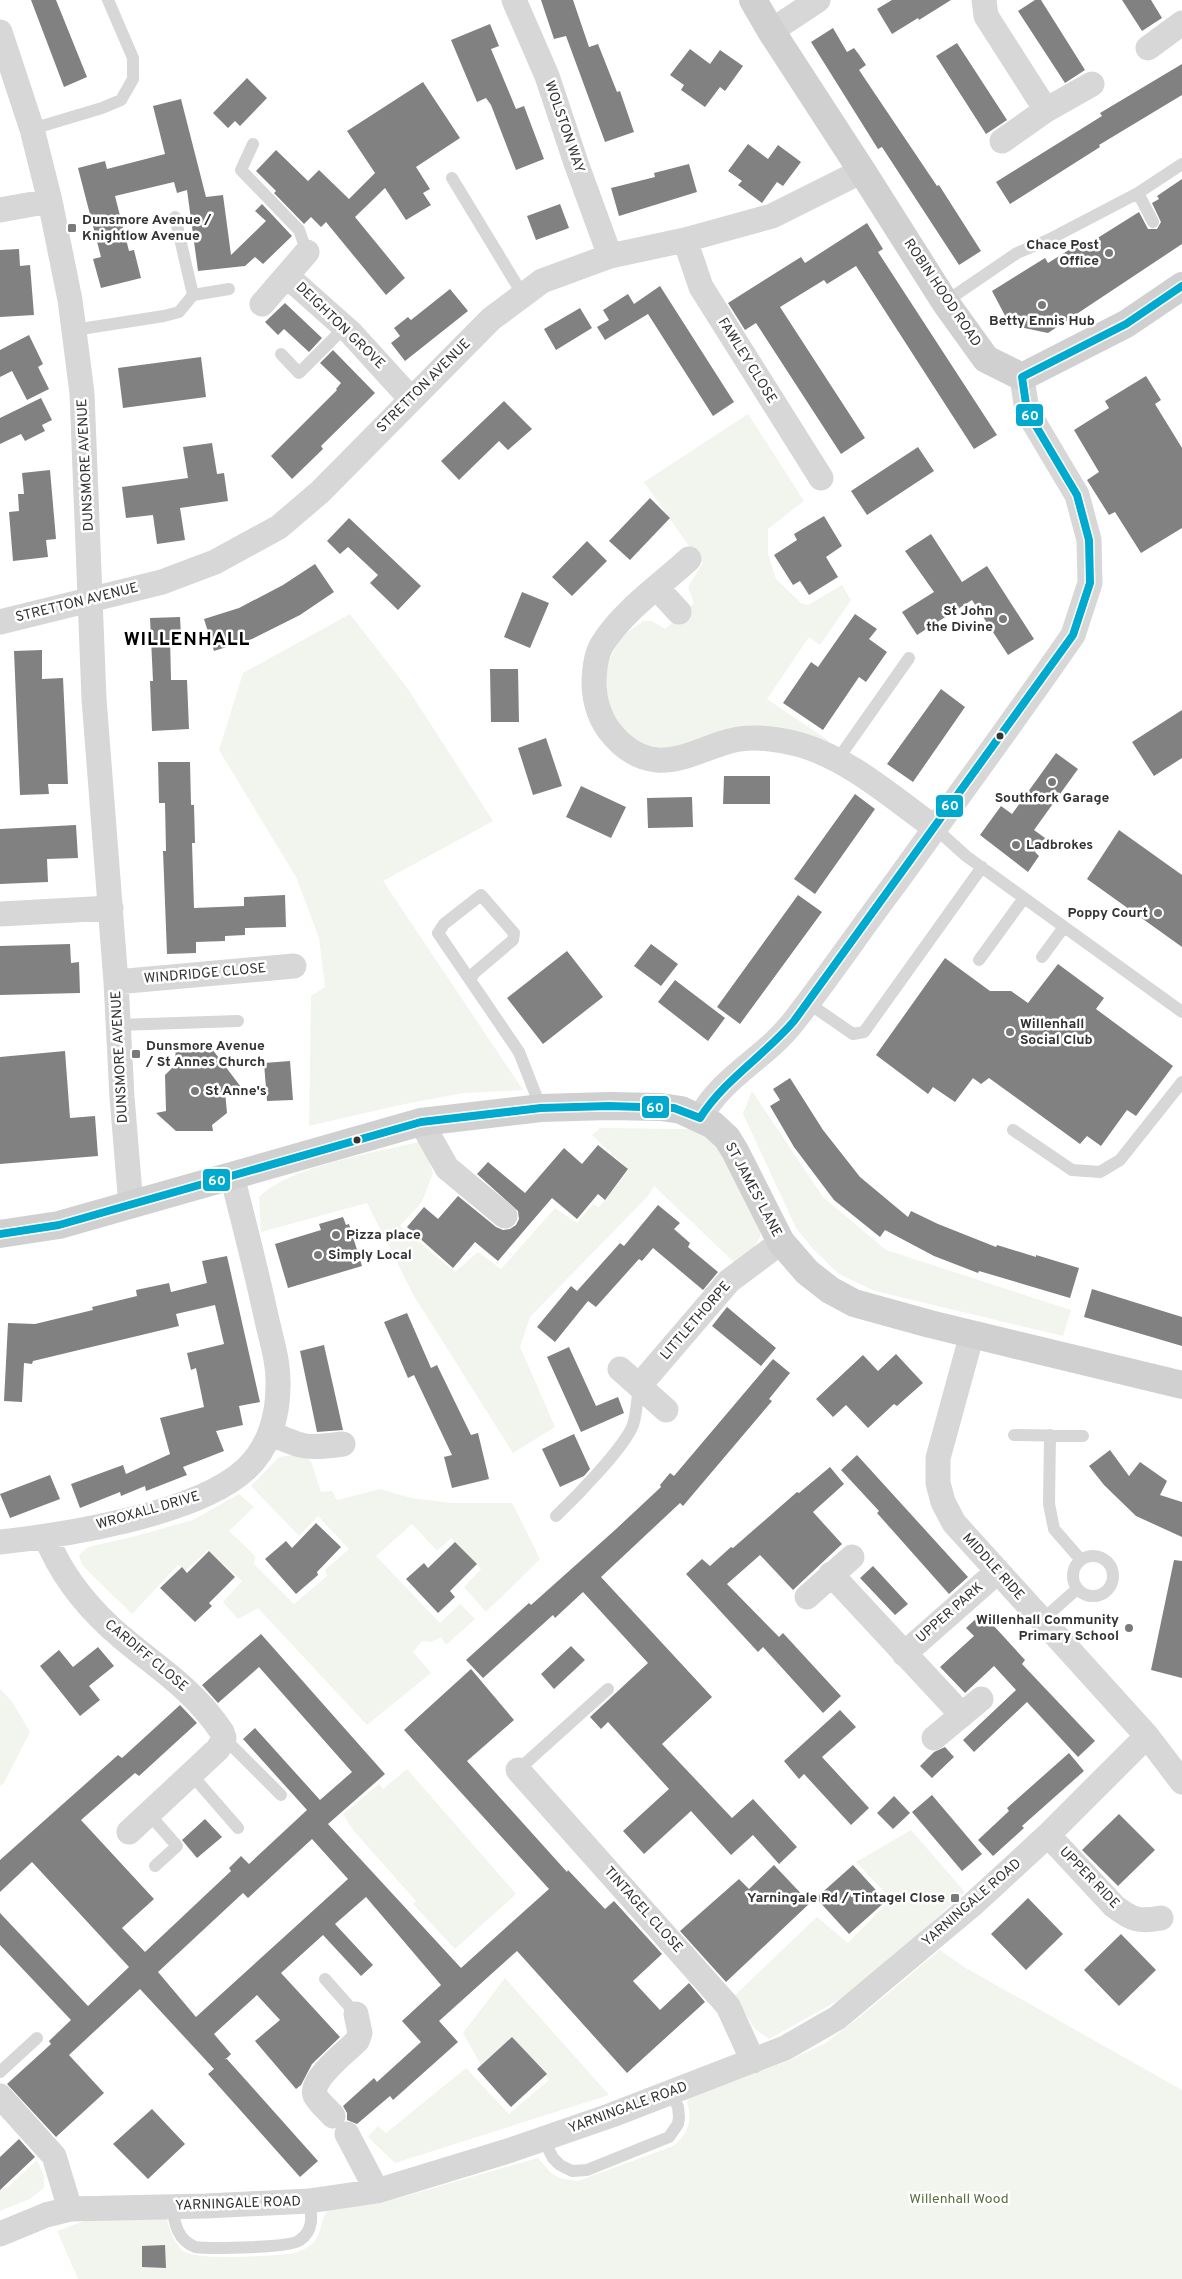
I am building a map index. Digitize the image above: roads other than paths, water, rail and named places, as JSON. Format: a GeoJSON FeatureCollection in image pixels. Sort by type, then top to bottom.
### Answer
{"type":"FeatureCollection","features":[{"type":"Feature","properties":{"kind":"street","name":"WOLSTON WAY"},"geometry":{"type":"LineString","coordinates":[[514,0],[547,76],[610,256]]}},
{"type":"Feature","properties":{"kind":"street","name":"ROBIN HOOD ROAD"},"geometry":{"type":"LineString","coordinates":[[753,0],[771,32],[862,170],[945,302],[986,360],[1022,377]]}},
{"type":"Feature","properties":{"kind":"street"},"geometry":{"type":"LineString","coordinates":[[771,32],[818,0]]}},
{"type":"Feature","properties":{"kind":"street"},"geometry":{"type":"LineString","coordinates":[[984,0],[986,16],[1046,110]]}},
{"type":"Feature","properties":{"kind":"street"},"geometry":{"type":"LineString","coordinates":[[1148,48],[1182,23]]}},
{"type":"Feature","properties":{"kind":"street","name":"DUNSMORE AVENUE"},"geometry":{"type":"LineString","coordinates":[[0,32],[32,129],[50,201],[74,330],[82,393],[92,598],[94,699],[111,908],[131,1206]]}},
{"type":"Feature","properties":{"kind":"street"},"geometry":{"type":"LineString","coordinates":[[1002,141],[1046,110],[1092,84]]}},
{"type":"Feature","properties":{"kind":"street","name":"STRETTON AVENUE"},"geometry":{"type":"LineString","coordinates":[[0,622],[162,582],[216,562],[279,527],[320,492],[491,319],[542,281],[610,256],[685,240],[772,216],[862,170]]}},
{"type":"Feature","properties":{"kind":"street"},"geometry":{"type":"LineString","coordinates":[[0,210],[50,201]]}},
{"type":"Feature","properties":{"kind":"street","name":"FAWLEY CLOSE"},"geometry":{"type":"LineString","coordinates":[[685,240],[700,287],[821,478]]}},
{"type":"Feature","properties":{"kind":"street","name":"DEIGHTON GROVE"},"geometry":{"type":"LineString","coordinates":[[262,304],[307,252]]}},
{"type":"Feature","properties":{"kind":"street","name":"DEIGHTON GROVE"},"geometry":{"type":"LineString","coordinates":[[287,276],[344,327],[411,399]]}},
{"type":"Feature","properties":{"kind":"street"},"geometry":{"type":"LineString","coordinates":[[700,1118],[718,1091],[778,1041],[808,1003],[1073,635],[1090,583],[1089,540],[1077,496],[1027,411],[1022,377],[1126,324],[1182,286]]}},
{"type":"Feature","properties":{"kind":"street"},"geometry":{"type":"LineString","coordinates":[[689,558],[619,622],[602,644],[594,671],[597,706],[602,720],[616,740],[639,756],[658,760],[687,756],[731,740],[763,738],[800,745],[838,759],[935,828]]}},
{"type":"Feature","properties":{"kind":"street"},"geometry":{"type":"LineString","coordinates":[[657,588],[679,612]]}},
{"type":"Feature","properties":{"kind":"street"},"geometry":{"type":"LineString","coordinates":[[0,914],[111,908]]}},
{"type":"Feature","properties":{"kind":"street","name":"WINDRIDGE CLOSE"},"geometry":{"type":"LineString","coordinates":[[116,982],[294,966]]}},
{"type":"Feature","properties":{"kind":"street","name":"ST JAMES' LANE"},"geometry":{"type":"LineString","coordinates":[[0,1234],[59,1226],[421,1122],[541,1108],[661,1107],[681,1110],[700,1118],[713,1126],[731,1144],[781,1242],[807,1272],[830,1290],[854,1303],[1182,1386]]}},
{"type":"Feature","properties":{"kind":"street"},"geometry":{"type":"LineString","coordinates":[[421,1122],[447,1168],[505,1216]]}},
{"type":"Feature","properties":{"kind":"street","name":"WROXALL DRIVE"},"geometry":{"type":"LineString","coordinates":[[0,1542],[46,1537],[125,1520],[202,1497],[224,1486],[248,1468],[270,1433],[278,1398],[277,1365],[252,1250],[232,1176]]}},
{"type":"Feature","properties":{"kind":"street","name":"LITTLETHORPE"},"geometry":{"type":"LineString","coordinates":[[639,1386],[729,1281],[781,1242]]}},
{"type":"Feature","properties":{"kind":"street","name":"MIDDLE RIDE"},"geometry":{"type":"LineString","coordinates":[[972,1334],[938,1458],[938,1483],[943,1502],[954,1523],[1147,1736],[1182,1782]]}},
{"type":"Feature","properties":{"kind":"street"},"geometry":{"type":"LineString","coordinates":[[620,1369],[666,1410]]}},
{"type":"Feature","properties":{"kind":"street"},"geometry":{"type":"LineString","coordinates":[[270,1433],[301,1447],[309,1448],[344,1444]]}},
{"type":"Feature","properties":{"kind":"street","name":"CARDIFF CLOSE"},"geometry":{"type":"LineString","coordinates":[[46,1537],[61,1571],[88,1604],[110,1628],[185,1688],[217,1724],[224,1738]]}},
{"type":"Feature","properties":{"kind":"street"},"geometry":{"type":"LineString","coordinates":[[807,1597],[852,1557]]}},
{"type":"Feature","properties":{"kind":"street","name":"UPPER PARK"},"geometry":{"type":"LineString","coordinates":[[904,1654],[997,1572]]}},
{"type":"Feature","properties":{"kind":"street","name":"UPPER PARK"},"geometry":{"type":"LineString","coordinates":[[831,1574],[962,1715]]}},
{"type":"Feature","properties":{"kind":"street"},"geometry":{"type":"LineString","coordinates":[[934,1738],[981,1699]]}},
{"type":"Feature","properties":{"kind":"street","name":"YARNINGALE ROAD"},"geometry":{"type":"LineString","coordinates":[[0,2234],[46,2215],[70,2209],[310,2201],[377,2191],[544,2139],[753,2061],[802,2039],[837,2018],[972,1905],[1048,1835],[1147,1736]]}},
{"type":"Feature","properties":{"kind":"street"},"geometry":{"type":"LineString","coordinates":[[129,1832],[218,1749],[224,1738]]}},
{"type":"Feature","properties":{"kind":"street","name":"TINTAGEL CLOSE"},"geometry":{"type":"LineString","coordinates":[[518,1770],[728,2006],[753,2061]]}},
{"type":"Feature","properties":{"kind":"street","name":"UPPER RIDE"},"geometry":{"type":"LineString","coordinates":[[1048,1835],[1114,1906],[1126,1915],[1142,1921],[1161,1918]]}},
{"type":"Feature","properties":{"kind":"street"},"geometry":{"type":"LineString","coordinates":[[356,2014],[360,2033],[357,2041],[320,2077],[314,2087],[315,2095],[340,2125],[377,2191]]}},
{"type":"Feature","properties":{"kind":"street"},"geometry":{"type":"LineString","coordinates":[[0,2096],[54,2156],[70,2209]]}},
{"type":"Feature","properties":{"kind":"lane"},"geometry":{"type":"LineString","coordinates":[[32,129],[102,108],[121,100],[133,79],[133,58],[108,0]]}},
{"type":"Feature","properties":{"kind":"lane","name":"DEIGHTON GROVE"},"geometry":{"type":"LineString","coordinates":[[253,144],[241,170],[298,230],[307,252]]}},
{"type":"Feature","properties":{"kind":"lane"},"geometry":{"type":"LineString","coordinates":[[945,302],[1017,253],[1048,240],[1138,193],[1182,164]]}},
{"type":"Feature","properties":{"kind":"lane"},"geometry":{"type":"LineString","coordinates":[[452,178],[523,295]]}},
{"type":"Feature","properties":{"kind":"lane"},"geometry":{"type":"LineString","coordinates":[[1138,193],[1153,222]]}},
{"type":"Feature","properties":{"kind":"lane"},"geometry":{"type":"LineString","coordinates":[[175,217],[193,295]]}},
{"type":"Feature","properties":{"kind":"lane"},"geometry":{"type":"LineString","coordinates":[[74,330],[164,316],[179,312],[193,295],[229,289]]}},
{"type":"Feature","properties":{"kind":"lane"},"geometry":{"type":"LineString","coordinates":[[281,354],[299,373],[344,327]]}},
{"type":"Feature","properties":{"kind":"lane"},"geometry":{"type":"LineString","coordinates":[[838,759],[909,658]]}},
{"type":"Feature","properties":{"kind":"lane"},"geometry":{"type":"LineString","coordinates":[[935,828],[982,867],[1182,1012]]}},
{"type":"Feature","properties":{"kind":"lane"},"geometry":{"type":"LineString","coordinates":[[808,1003],[853,1034],[864,1032],[982,867]]}},
{"type":"Feature","properties":{"kind":"lane"},"geometry":{"type":"LineString","coordinates":[[471,980],[473,974],[513,940],[514,932],[481,894],[444,924],[438,933],[519,1052],[541,1108]]}},
{"type":"Feature","properties":{"kind":"lane"},"geometry":{"type":"LineString","coordinates":[[979,960],[1024,898]]}},
{"type":"Feature","properties":{"kind":"lane"},"geometry":{"type":"LineString","coordinates":[[1042,956],[1064,927]]}},
{"type":"Feature","properties":{"kind":"lane"},"geometry":{"type":"LineString","coordinates":[[118,1025],[238,1021]]}},
{"type":"Feature","properties":{"kind":"lane"},"geometry":{"type":"LineString","coordinates":[[1013,1130],[1072,1170],[1100,1172],[1120,1160],[1182,1082]]}},
{"type":"Feature","properties":{"kind":"lane"},"geometry":{"type":"LineString","coordinates":[[556,1516],[571,1502],[623,1440],[633,1425],[639,1386]]}},
{"type":"Feature","properties":{"kind":"lane"},"geometry":{"type":"LineString","coordinates":[[1014,1435],[1083,1436]]}},
{"type":"Feature","properties":{"kind":"lane"},"geometry":{"type":"LineString","coordinates":[[1050,1435],[1049,1504],[1054,1529],[1081,1560]]}},
{"type":"Feature","properties":{"kind":"lane"},"geometry":{"type":"LineString","coordinates":[[1087,1557],[1100,1557],[1110,1566],[1113,1579],[1111,1585],[1102,1594],[1088,1596],[1077,1588],[1073,1577],[1074,1570],[1081,1560],[1087,1557]]}},
{"type":"Feature","properties":{"kind":"lane"},"geometry":{"type":"LineString","coordinates":[[1041,1620],[1077,1588]]}},
{"type":"Feature","properties":{"kind":"lane"},"geometry":{"type":"LineString","coordinates":[[518,1770],[608,1689]]}},
{"type":"Feature","properties":{"kind":"lane"},"geometry":{"type":"LineString","coordinates":[[224,1738],[281,1795]]}},
{"type":"Feature","properties":{"kind":"lane"},"geometry":{"type":"LineString","coordinates":[[191,1774],[238,1828]]}},
{"type":"Feature","properties":{"kind":"lane"},"geometry":{"type":"LineString","coordinates":[[149,1814],[177,1846],[155,1866]]}},
{"type":"Feature","properties":{"kind":"lane"},"geometry":{"type":"LineString","coordinates":[[325,1979],[356,2014]]}},
{"type":"Feature","properties":{"kind":"lane"},"geometry":{"type":"LineString","coordinates":[[0,2072],[37,2038]]}},
{"type":"Feature","properties":{"kind":"lane"},"geometry":{"type":"LineString","coordinates":[[544,2139],[553,2158],[560,2165],[572,2171],[587,2170],[669,2138],[678,2124],[679,2117],[678,2107],[671,2092]]}},
{"type":"Feature","properties":{"kind":"lane"},"geometry":{"type":"LineString","coordinates":[[173,2207],[177,2229],[184,2240],[195,2247],[287,2245],[302,2240],[310,2227],[310,2201]]}},
{"type":"Feature","properties":{"kind":"place","name":"Dunsmore Avenue / Knightlow Avenue"},"geometry":{"type":"Point","coordinates":[72,228]}},
{"type":"Feature","properties":{"kind":"place","name":"Chace Post Office"},"geometry":{"type":"Point","coordinates":[1109,253]}},
{"type":"Feature","properties":{"kind":"place","name":"Betty Ennis Hub"},"geometry":{"type":"Point","coordinates":[1042,305]}},
{"type":"Feature","properties":{"kind":"place","name":"St John the Divine"},"geometry":{"type":"Point","coordinates":[1003,619]}},
{"type":"Feature","properties":{"kind":"place","name":"Southfork Garage"},"geometry":{"type":"Point","coordinates":[1052,782]}},
{"type":"Feature","properties":{"kind":"place","name":"Ladbrokes"},"geometry":{"type":"Point","coordinates":[1016,845]}},
{"type":"Feature","properties":{"kind":"place","name":"Poppy Court"},"geometry":{"type":"Point","coordinates":[1158,913]}},
{"type":"Feature","properties":{"kind":"place","name":"Willenhall Social Club"},"geometry":{"type":"Point","coordinates":[1010,1032]}},
{"type":"Feature","properties":{"kind":"place","name":"Dunsmore Avenue / St Annes Church"},"geometry":{"type":"Point","coordinates":[136,1054]}},
{"type":"Feature","properties":{"kind":"place","name":"St Anne's"},"geometry":{"type":"Point","coordinates":[195,1091]}},
{"type":"Feature","properties":{"kind":"place","name":"Pizza place"},"geometry":{"type":"Point","coordinates":[336,1235]}},
{"type":"Feature","properties":{"kind":"place","name":"Simply Local"},"geometry":{"type":"Point","coordinates":[318,1255]}},
{"type":"Feature","properties":{"kind":"place","name":"Willenhall Community Primary School"},"geometry":{"type":"Point","coordinates":[1129,1628]}},
{"type":"Feature","properties":{"kind":"place","name":"Yarningale Rd / Tintagel Close"},"geometry":{"type":"Point","coordinates":[955,1898]}},
{"type":"Feature","properties":{"kind":"district","name":"WILLENHALL"},"geometry":{"type":"Point","coordinates":[187,640]}},
{"type":"Feature","properties":{"kind":"park label","name":"Willenhall Wood"},"geometry":{"type":"Point","coordinates":[959,2199]}}]}
